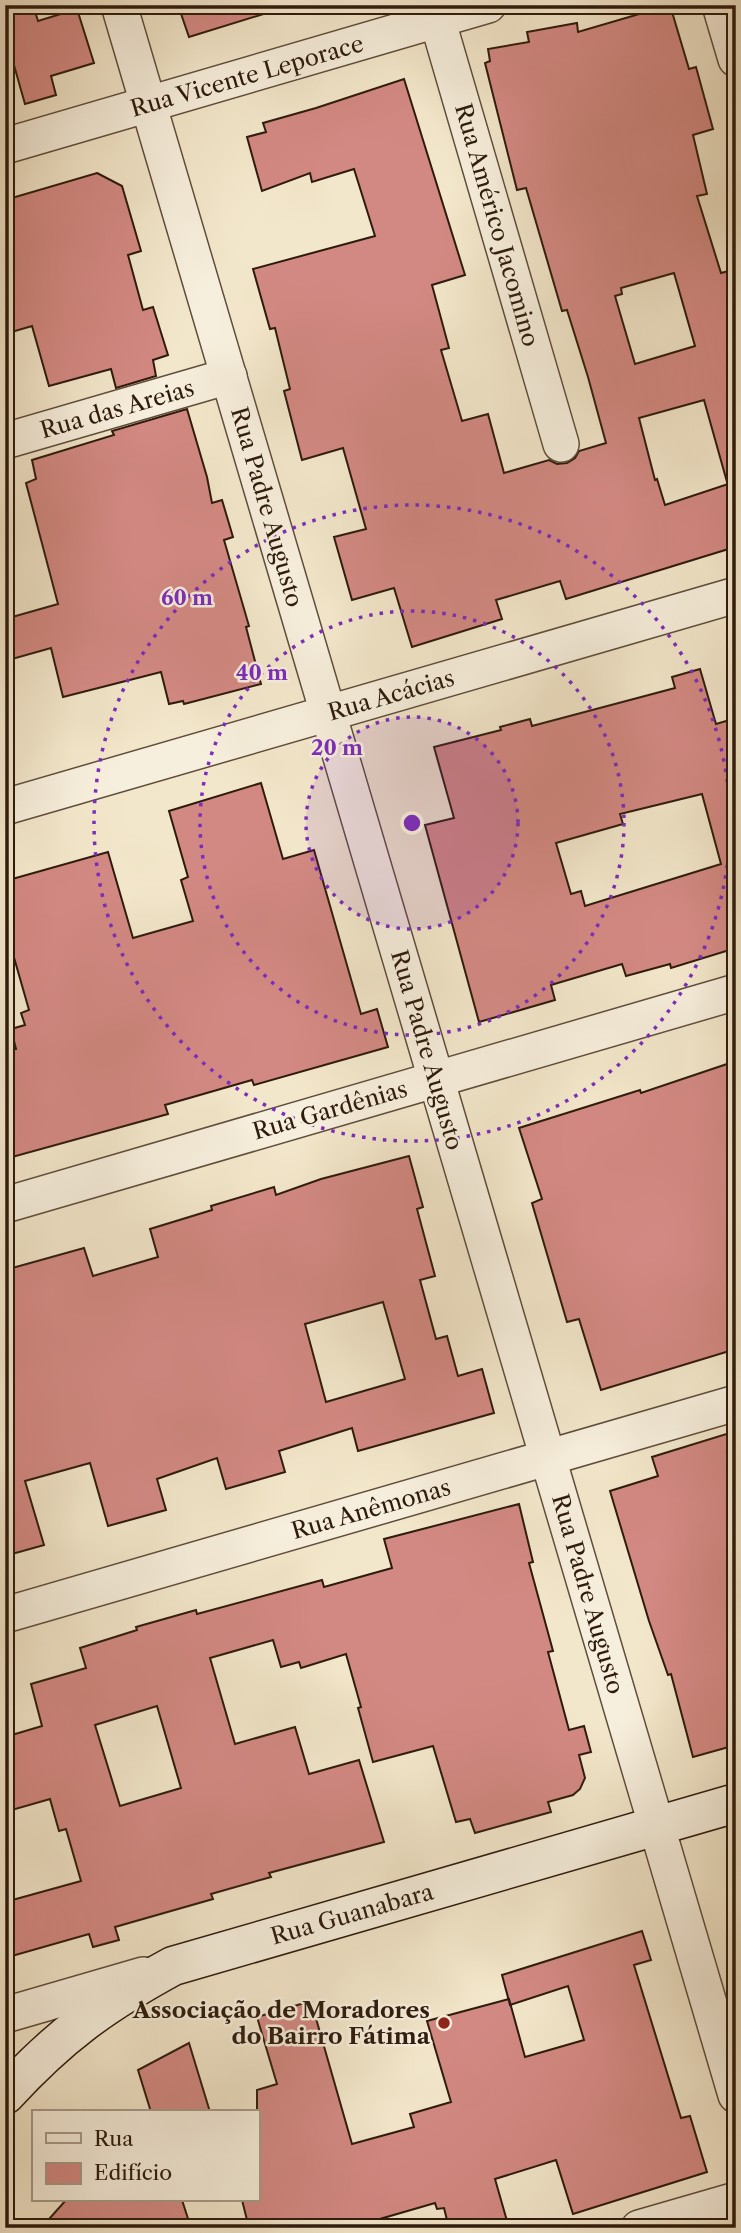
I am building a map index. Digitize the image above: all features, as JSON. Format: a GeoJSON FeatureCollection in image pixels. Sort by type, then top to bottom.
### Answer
{"type":"FeatureCollection","features":[{"type":"Feature","properties":{"kind":"main road","name":"Rua Guanabara"},"geometry":{"type":"LineString","coordinates":[[5,2095],[34,2063],[91,2015],[173,1966],[736,1803]]}},
{"type":"Feature","properties":{"kind":"street","name":"Rua Padre Augusto"},"geometry":{"type":"LineString","coordinates":[[119,5],[736,2095]]}},
{"type":"Feature","properties":{"kind":"street","name":"Rua Vicente Leporace"},"geometry":{"type":"LineString","coordinates":[[5,146],[148,104],[435,13],[488,5]]}},
{"type":"Feature","properties":{"kind":"street"},"geometry":{"type":"LineString","coordinates":[[720,5],[736,59]]}},
{"type":"Feature","properties":{"kind":"street","name":"Rua Américo Jacomino"},"geometry":{"type":"LineString","coordinates":[[435,13],[561,444]]}},
{"type":"Feature","properties":{"kind":"street","name":"Rua das Areias"},"geometry":{"type":"LineString","coordinates":[[5,441],[229,376]]}},
{"type":"Feature","properties":{"kind":"street","name":"Rua Acácias"},"geometry":{"type":"LineString","coordinates":[[5,807],[736,595]]}},
{"type":"Feature","properties":{"kind":"street","name":"Rua Gardênias"},"geometry":{"type":"LineString","coordinates":[[5,1205],[736,992]]}},
{"type":"Feature","properties":{"kind":"street","name":"Rua Anêmonas"},"geometry":{"type":"LineString","coordinates":[[5,1615],[736,1403]]}},
{"type":"Feature","properties":{"kind":"street"},"geometry":{"type":"LineString","coordinates":[[5,2015],[173,1966]]}},
{"type":"Feature","properties":{"kind":"street"},"geometry":{"type":"LineString","coordinates":[[639,2228],[736,2200]]}},
{"type":"Feature","properties":{"kind":"building"},"geometry":{"type":"Polygon","coordinates":[[[5,5],[33,5],[38,21],[77,9],[94,63],[51,76],[56,95],[25,104],[10,51],[5,53],[5,5]]]}},
{"type":"Feature","properties":{"kind":"building"},"geometry":{"type":"Polygon","coordinates":[[[178,5],[269,5],[270,12],[189,37],[178,5]]]}},
{"type":"Feature","properties":{"kind":"building"},"geometry":{"type":"Polygon","coordinates":[[[670,5],[689,69],[696,67],[713,129],[693,135],[707,194],[697,196],[721,273],[736,269],[736,481],[727,482],[704,400],[639,418],[655,480],[657,479],[665,505],[728,484],[736,512],[736,516],[728,518],[735,547],[566,599],[560,581],[496,600],[502,619],[412,647],[394,588],[352,600],[334,537],[366,529],[343,448],[302,460],[284,391],[290,389],[275,328],[270,329],[253,269],[375,236],[354,169],[312,182],[310,173],[262,191],[247,137],[266,132],[263,123],[404,79],[465,275],[432,285],[449,348],[441,350],[462,421],[488,414],[504,473],[549,460],[557,464],[567,463],[575,458],[579,451],[606,443],[567,310],[562,311],[526,188],[517,190],[485,63],[490,61],[488,49],[529,42],[527,32],[577,23],[578,32],[670,5]],[[674,273],[621,288],[622,294],[615,296],[635,364],[695,346],[674,273]]]}},
{"type":"Feature","properties":{"kind":"building"},"geometry":{"type":"Polygon","coordinates":[[[97,173],[122,186],[141,251],[128,255],[143,310],[153,307],[168,355],[153,360],[156,376],[116,388],[111,369],[49,386],[32,326],[5,334],[5,200],[97,173]]]}},
{"type":"Feature","properties":{"kind":"building"},"geometry":{"type":"Polygon","coordinates":[[[187,409],[212,503],[222,500],[233,537],[224,540],[249,626],[246,627],[261,684],[184,704],[183,701],[169,704],[161,672],[63,697],[51,648],[5,661],[5,619],[58,604],[26,483],[36,479],[32,460],[114,435],[112,431],[187,409]]]}},
{"type":"Feature","properties":{"kind":"building"},"geometry":{"type":"Polygon","coordinates":[[[700,669],[716,724],[736,718],[736,948],[671,968],[670,964],[626,976],[622,964],[551,985],[555,1000],[479,1022],[425,825],[454,818],[434,747],[501,730],[500,727],[530,719],[532,726],[675,688],[672,677],[700,669]],[[702,794],[620,814],[623,824],[556,843],[571,894],[581,891],[585,906],[721,864],[702,794]]]}},
{"type":"Feature","properties":{"kind":"building"},"geometry":{"type":"Polygon","coordinates":[[[261,783],[283,859],[314,850],[361,1014],[377,1009],[388,1047],[254,1085],[252,1080],[165,1105],[168,1114],[5,1159],[5,1051],[16,1049],[11,1029],[25,1025],[21,1013],[29,1010],[11,947],[5,949],[5,881],[108,852],[133,938],[193,921],[181,880],[188,877],[169,811],[261,783]]]}},
{"type":"Feature","properties":{"kind":"building"},"geometry":{"type":"Polygon","coordinates":[[[736,1061],[736,1349],[601,1390],[579,1319],[567,1322],[532,1203],[542,1199],[519,1128],[640,1090],[641,1093],[736,1061]]]}},
{"type":"Feature","properties":{"kind":"building"},"geometry":{"type":"Polygon","coordinates":[[[409,1156],[423,1207],[417,1209],[435,1276],[420,1280],[436,1339],[447,1336],[458,1376],[482,1369],[494,1413],[358,1451],[352,1428],[279,1451],[285,1472],[226,1489],[217,1458],[157,1479],[166,1510],[108,1526],[90,1463],[25,1481],[44,1545],[5,1556],[5,1440],[12,1439],[5,1417],[5,1270],[84,1248],[93,1276],[158,1257],[150,1229],[212,1210],[211,1206],[274,1187],[276,1195],[321,1179],[409,1156]],[[383,1302],[305,1324],[326,1402],[405,1379],[383,1302]]]}},
{"type":"Feature","properties":{"kind":"building"},"geometry":{"type":"Polygon","coordinates":[[[736,1431],[736,1745],[693,1757],[671,1674],[668,1675],[649,1621],[610,1491],[658,1476],[652,1457],[736,1431]]]}},
{"type":"Feature","properties":{"kind":"building"},"geometry":{"type":"Polygon","coordinates":[[[519,1504],[533,1562],[529,1563],[553,1651],[548,1652],[569,1730],[584,1726],[591,1752],[579,1755],[585,1778],[580,1789],[573,1795],[548,1802],[551,1812],[475,1833],[470,1819],[456,1822],[433,1746],[373,1762],[346,1654],[301,1668],[299,1662],[281,1667],[273,1640],[210,1658],[235,1744],[295,1727],[309,1774],[359,1760],[384,1842],[269,1873],[271,1877],[211,1894],[213,1899],[115,1927],[119,1940],[93,1947],[89,1934],[5,1958],[5,1902],[81,1881],[66,1829],[59,1831],[50,1799],[5,1812],[5,1737],[42,1726],[31,1684],[86,1668],[80,1648],[137,1630],[136,1627],[196,1610],[197,1614],[322,1580],[324,1587],[392,1568],[384,1539],[519,1504]],[[157,1706],[95,1725],[120,1806],[181,1788],[157,1706]]]}},
{"type":"Feature","properties":{"kind":"building"},"geometry":{"type":"Polygon","coordinates":[[[642,1931],[651,1960],[634,1965],[681,2118],[690,2116],[707,2172],[573,2214],[556,2160],[495,2179],[509,2228],[449,2228],[444,2208],[437,2209],[435,2203],[373,2221],[376,2228],[249,2228],[242,2202],[259,2202],[257,2090],[277,2084],[257,2017],[311,2001],[352,2144],[414,2127],[410,2114],[451,2102],[427,2021],[508,1999],[502,1975],[642,1931]],[[568,1986],[511,2005],[525,2057],[584,2040],[568,1986]]]}},
{"type":"Feature","properties":{"kind":"building"},"geometry":{"type":"Polygon","coordinates":[[[189,2043],[209,2110],[150,2110],[138,2070],[189,2043]]]}},
{"type":"Feature","properties":{"kind":"building"},"geometry":{"type":"Polygon","coordinates":[[[64,2202],[183,2202],[191,2228],[41,2228],[64,2202]]]}},
{"type":"Feature","properties":{"kind":"place","name":"Associação de Moradores do Bairro Fátima"},"geometry":{"type":"Point","coordinates":[444,2023]}}]}
